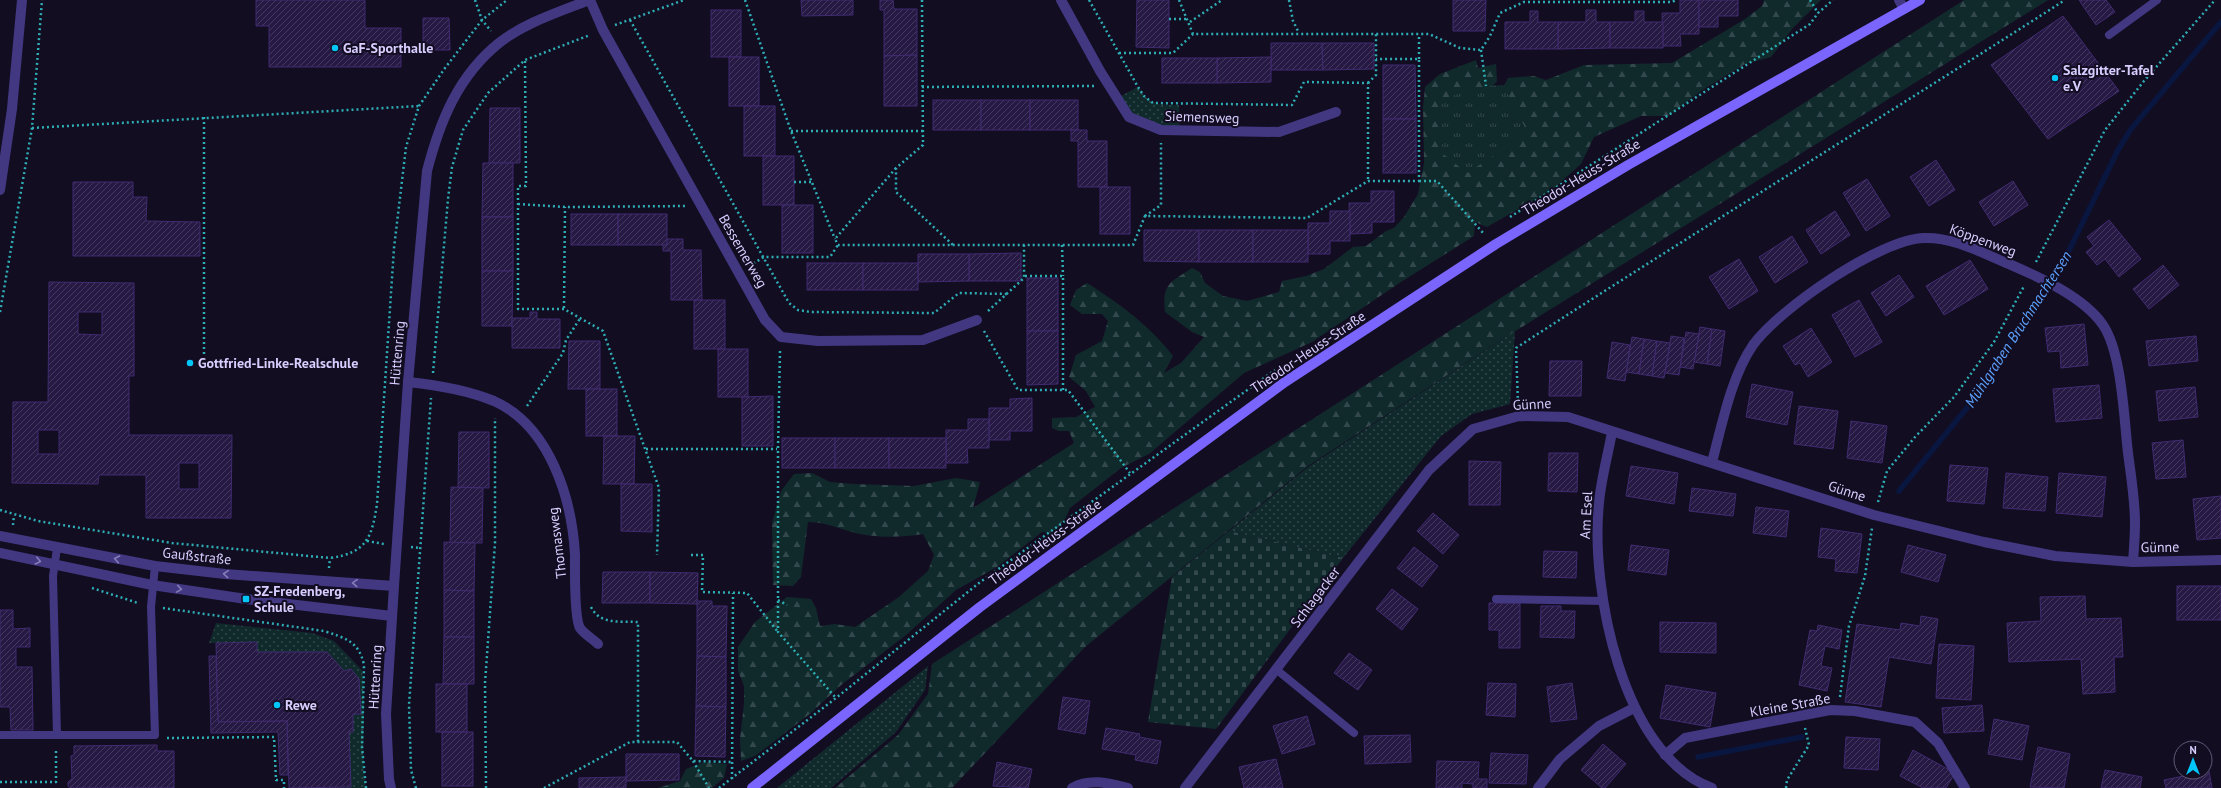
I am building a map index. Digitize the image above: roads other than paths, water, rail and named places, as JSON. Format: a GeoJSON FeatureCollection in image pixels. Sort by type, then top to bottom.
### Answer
{"type":"FeatureCollection","features":[{"type":"Feature","properties":{"kind":"street"},"geometry":{"type":"LineString","coordinates":[[0,190],[12,109],[22,0]]}},
{"type":"Feature","properties":{"kind":"street","name":"Bessemerweg"},"geometry":{"type":"LineString","coordinates":[[590,0],[603,30],[765,320],[781,337],[818,340],[923,340],[977,320]]}},
{"type":"Feature","properties":{"kind":"street","name":"Hüttenring"},"geometry":{"type":"LineString","coordinates":[[391,788],[389,780],[386,714],[408,382],[427,170],[435,141],[446,112],[462,83],[480,61],[500,42],[527,26],[590,0]]}},
{"type":"Feature","properties":{"kind":"street","name":"Siemensweg"},"geometry":{"type":"LineString","coordinates":[[1061,0],[1105,79],[1129,117],[1161,130],[1279,132],[1336,112]]}},
{"type":"Feature","properties":{"kind":"street","name":"Theodor-Heuss-Straße"},"geometry":{"type":"LineString","coordinates":[[752,788],[980,607],[1285,382],[1509,236],[1902,4],[1920,0]]}},
{"type":"Feature","properties":{"kind":"street","name":"Köppenweg"},"geometry":{"type":"LineString","coordinates":[[1712,462],[1732,390],[1753,345],[1787,310],[1847,270],[1896,243],[1924,238],[1944,239],[1970,248],[2030,274],[2069,296],[2090,310],[2103,325],[2113,348],[2121,392],[2133,492],[2135,522],[2133,562]]}},
{"type":"Feature","properties":{"kind":"street","name":"Thomasweg"},"geometry":{"type":"LineString","coordinates":[[408,382],[457,390],[495,402],[518,418],[547,450],[564,492],[574,544],[577,615],[580,627],[598,644]]}},
{"type":"Feature","properties":{"kind":"street","name":"Günne"},"geometry":{"type":"LineString","coordinates":[[1473,429],[1519,416],[1568,417],[1874,515],[1984,542],[2055,556],[2133,562],[2221,560]]}},
{"type":"Feature","properties":{"kind":"street","name":"Schlagacker"},"geometry":{"type":"LineString","coordinates":[[1185,788],[1429,470],[1473,429]]}},
{"type":"Feature","properties":{"kind":"street","name":"Am Esel"},"geometry":{"type":"LineString","coordinates":[[1612,432],[1599,504],[1598,552],[1604,601],[1616,658],[1634,708]]}},
{"type":"Feature","properties":{"kind":"street","name":"Gaußstraße"},"geometry":{"type":"LineString","coordinates":[[0,536],[155,566],[226,574],[394,586]]}},
{"type":"Feature","properties":{"kind":"street"},"geometry":{"type":"LineString","coordinates":[[0,553],[152,585],[246,600],[392,616]]}},
{"type":"Feature","properties":{"kind":"street"},"geometry":{"type":"LineString","coordinates":[[1538,788],[1560,760],[1599,726],[1634,708],[1665,755],[1698,783],[1712,788]]}},
{"type":"Feature","properties":{"kind":"street","name":"Kleine Straße"},"geometry":{"type":"LineString","coordinates":[[1665,755],[1685,738],[1830,710],[1856,712],[1915,722],[1938,743],[1965,788]]}},
{"type":"Feature","properties":{"kind":"street"},"geometry":{"type":"LineString","coordinates":[[1072,788],[1082,783],[1096,781],[1128,788]]}},
{"type":"Feature","properties":{"kind":"lane"},"geometry":{"type":"LineString","coordinates":[[2109,35],[2157,0]]}},
{"type":"Feature","properties":{"kind":"lane"},"geometry":{"type":"LineString","coordinates":[[57,548],[56,566],[53,576],[57,735]]}},
{"type":"Feature","properties":{"kind":"lane"},"geometry":{"type":"LineString","coordinates":[[0,735],[155,735],[152,585],[155,566]]}},
{"type":"Feature","properties":{"kind":"lane"},"geometry":{"type":"LineString","coordinates":[[1496,599],[1604,601]]}},
{"type":"Feature","properties":{"kind":"lane"},"geometry":{"type":"LineString","coordinates":[[1277,670],[1354,733]]}},
{"type":"Feature","properties":{"kind":"waterway","name":"Mühlgraben Bruchmachtersen"},"geometry":{"type":"LineString","coordinates":[[1899,491],[1975,398],[2040,294],[2060,269],[2118,150],[2131,129],[2221,22]]}},
{"type":"Feature","properties":{"kind":"waterway","name":"Mühlgraben Bruchmachtersen"},"geometry":{"type":"LineString","coordinates":[[1698,757],[1802,737]]}},
{"type":"Feature","properties":{"kind":"place","name":"GaF-Sporthalle"},"geometry":{"type":"Point","coordinates":[335,48]}},
{"type":"Feature","properties":{"kind":"place","name":"Salzgitter-Tafel e.V"},"geometry":{"type":"Point","coordinates":[2055,78]}},
{"type":"Feature","properties":{"kind":"place","name":"Gottfried-Linke-Realschule"},"geometry":{"type":"Point","coordinates":[190,363]}},
{"type":"Feature","properties":{"kind":"place","name":"SZ-Fredenberg, Schule"},"geometry":{"type":"Point","coordinates":[246,599]}},
{"type":"Feature","properties":{"kind":"place","name":"Rewe"},"geometry":{"type":"Point","coordinates":[277,705]}}]}
